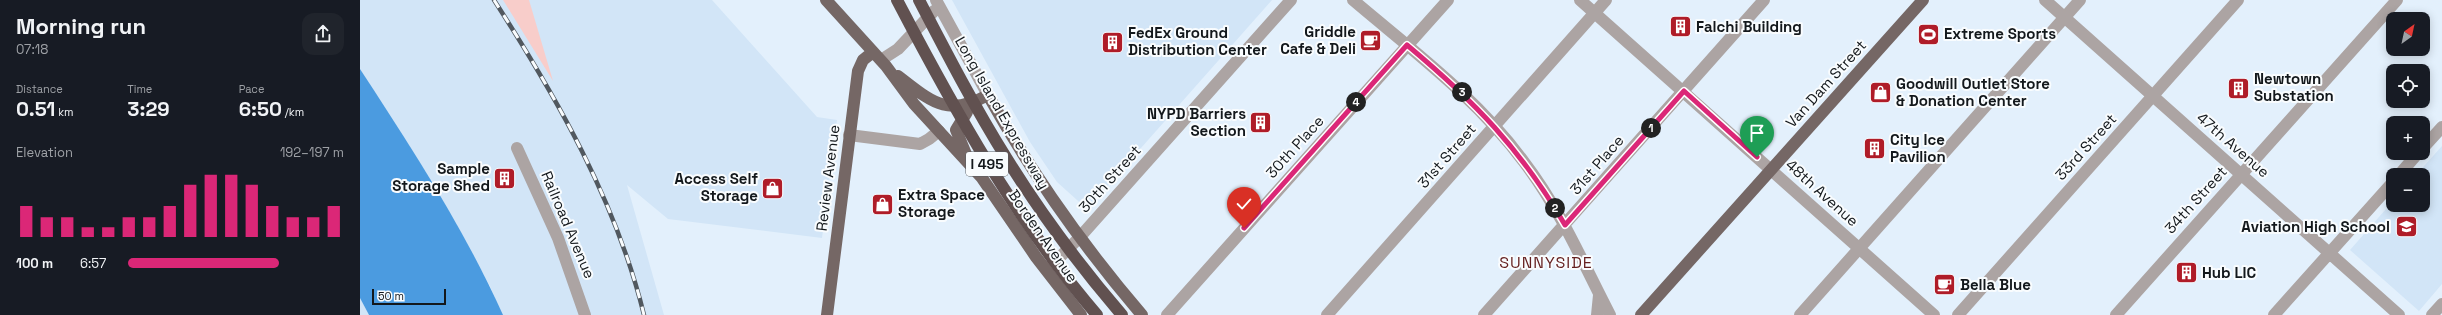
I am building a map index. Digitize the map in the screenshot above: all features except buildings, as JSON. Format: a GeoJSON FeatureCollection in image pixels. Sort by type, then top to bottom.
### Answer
{"type":"FeatureCollection","features":[{"type":"Feature","properties":{"kind":"highway","name":"I 495"},"geometry":{"type":"LineString","coordinates":[[897,0],[947,95],[994,174],[1045,250],[1097,315]]}},
{"type":"Feature","properties":{"kind":"highway","name":"Long Island Expressway"},"geometry":{"type":"LineString","coordinates":[[919,0],[971,98],[1014,170],[1079,263],[1122,315]]}},
{"type":"Feature","properties":{"kind":"main road","name":"Borden Avenue"},"geometry":{"type":"LineString","coordinates":[[826,0],[880,59],[914,104],[971,165],[992,191],[1046,271],[1081,315]]}},
{"type":"Feature","properties":{"kind":"main road","name":"Van Dam Street"},"geometry":{"type":"LineString","coordinates":[[1641,315],[1923,0]]}},
{"type":"Feature","properties":{"kind":"main road","name":"Borden Avenue"},"geometry":{"type":"LineString","coordinates":[[880,59],[934,102],[958,106],[972,104],[988,95],[1036,177],[1079,238],[1142,315]]}},
{"type":"Feature","properties":{"kind":"main road","name":"Review Avenue"},"geometry":{"type":"LineString","coordinates":[[827,315],[859,68],[863,60],[880,59]]}},
{"type":"Feature","properties":{"kind":"main road"},"geometry":{"type":"LineString","coordinates":[[939,131],[972,104]]}},
{"type":"Feature","properties":{"kind":"main road"},"geometry":{"type":"LineString","coordinates":[[971,165],[956,130],[972,104]]}},
{"type":"Feature","properties":{"kind":"street","name":"30th Street"},"geometry":{"type":"LineString","coordinates":[[1046,271],[1079,238],[1291,0]]}},
{"type":"Feature","properties":{"kind":"street"},"geometry":{"type":"LineString","coordinates":[[1353,0],[1467,97],[1494,126],[1534,176],[1565,225],[1610,315]]}},
{"type":"Feature","properties":{"kind":"street","name":"30th Place"},"geometry":{"type":"LineString","coordinates":[[1167,315],[1448,0]]}},
{"type":"Feature","properties":{"kind":"street","name":"48th Avenue"},"geometry":{"type":"LineString","coordinates":[[1580,0],[1772,169],[1934,315]]}},
{"type":"Feature","properties":{"kind":"street","name":"31st Street"},"geometry":{"type":"LineString","coordinates":[[1327,315],[1606,0]]}},
{"type":"Feature","properties":{"kind":"street","name":"31st Place"},"geometry":{"type":"LineString","coordinates":[[1484,315],[1764,0]]}},
{"type":"Feature","properties":{"kind":"street","name":"47th Avenue"},"geometry":{"type":"LineString","coordinates":[[2045,0],[2399,315]]}},
{"type":"Feature","properties":{"kind":"street"},"geometry":{"type":"LineString","coordinates":[[1800,315],[2080,0]]}},
{"type":"Feature","properties":{"kind":"street","name":"33rd Street"},"geometry":{"type":"LineString","coordinates":[[1958,315],[2238,0]]}},
{"type":"Feature","properties":{"kind":"street","name":"34th Street"},"geometry":{"type":"LineString","coordinates":[[2116,315],[2397,0]]}},
{"type":"Feature","properties":{"kind":"street","name":"Review Avenue"},"geometry":{"type":"LineString","coordinates":[[880,59],[898,49],[938,3]]}},
{"type":"Feature","properties":{"kind":"street","name":"Borden Avenue"},"geometry":{"type":"LineString","coordinates":[[938,3],[988,95]]}},
{"type":"Feature","properties":{"kind":"street"},"geometry":{"type":"LineString","coordinates":[[2430,140],[2442,127]]}},
{"type":"Feature","properties":{"kind":"street"},"geometry":{"type":"LineString","coordinates":[[850,135],[920,144],[930,139],[939,131]]}},
{"type":"Feature","properties":{"kind":"street","name":"Railroad Avenue"},"geometry":{"type":"LineString","coordinates":[[517,148],[558,238],[585,315]]}},
{"type":"Feature","properties":{"kind":"street"},"geometry":{"type":"LineString","coordinates":[[2405,168],[2412,160]]}},
{"type":"Feature","properties":{"kind":"street"},"geometry":{"type":"LineString","coordinates":[[2274,315],[2386,190]]}},
{"type":"Feature","properties":{"kind":"street"},"geometry":{"type":"LineString","coordinates":[[1597,315],[1599,294]]}},
{"type":"Feature","properties":{"kind":"street"},"geometry":{"type":"LineString","coordinates":[[2432,315],[2442,304]]}},
{"type":"Feature","properties":{"kind":"shaded area"},"geometry":{"type":"Polygon","coordinates":[[[360,0],[712,0],[817,117],[837,120],[822,238],[668,219],[627,185],[664,315],[502,315],[490,286],[425,171],[360,71],[360,0]]]}},
{"type":"Feature","properties":{"kind":"shaded area"},"geometry":{"type":"Polygon","coordinates":[[[503,0],[529,0],[553,81],[503,0]]]}},
{"type":"Feature","properties":{"kind":"shaded area"},"geometry":{"type":"Polygon","coordinates":[[[952,0],[1272,0],[1087,209],[1057,182],[1030,142],[952,0]]]}},
{"type":"Feature","properties":{"kind":"shaded area","name":"Aviation High School"},"geometry":{"type":"Polygon","coordinates":[[[2442,146],[2442,284],[2419,311],[2350,250],[2386,209],[2386,212],[2430,212],[2430,168],[2422,168],[2442,146]]]}},
{"type":"Feature","properties":{"kind":"shaded area"},"geometry":{"type":"Polygon","coordinates":[[[360,298],[369,315],[360,315],[360,298]]]}},
{"type":"Feature","properties":{"kind":"water"},"geometry":{"type":"Polygon","coordinates":[[[360,69],[455,220],[503,315],[369,315],[360,298],[360,69]]]}},
{"type":"Feature","properties":{"kind":"railway"},"geometry":{"type":"LineString","coordinates":[[494,0],[562,113],[601,191],[618,231],[644,315]]}},
{"type":"Feature","properties":{"kind":"place","name":"Falchi Building"},"geometry":{"type":"Point","coordinates":[1680,27]}},
{"type":"Feature","properties":{"kind":"place","name":"Extreme Sports"},"geometry":{"type":"Point","coordinates":[1929,34]}},
{"type":"Feature","properties":{"kind":"place","name":"Griddle Cafe & Deli"},"geometry":{"type":"Point","coordinates":[1371,41]}},
{"type":"Feature","properties":{"kind":"place","name":"FedEx Ground Distribution Center"},"geometry":{"type":"Point","coordinates":[1112,42]}},
{"type":"Feature","properties":{"kind":"place","name":"Newtown Substation"},"geometry":{"type":"Point","coordinates":[2239,88]}},
{"type":"Feature","properties":{"kind":"place","name":"Goodwill Outlet Store & Donation Center"},"geometry":{"type":"Point","coordinates":[1881,93]}},
{"type":"Feature","properties":{"kind":"place","name":"NYPD Barriers Section"},"geometry":{"type":"Point","coordinates":[1261,123]}},
{"type":"Feature","properties":{"kind":"place","name":"City Ice Pavilion"},"geometry":{"type":"Point","coordinates":[1875,149]}},
{"type":"Feature","properties":{"kind":"place","name":"Sample Storage Shed"},"geometry":{"type":"Point","coordinates":[505,178]}},
{"type":"Feature","properties":{"kind":"place","name":"Access Self Storage"},"geometry":{"type":"Point","coordinates":[773,188]}},
{"type":"Feature","properties":{"kind":"place","name":"Extra Space Storage"},"geometry":{"type":"Point","coordinates":[883,204]}},
{"type":"Feature","properties":{"kind":"place","name":"Aviation High School"},"geometry":{"type":"Point","coordinates":[2406,227]}},
{"type":"Feature","properties":{"kind":"place","name":"Hub LIC"},"geometry":{"type":"Point","coordinates":[2187,273]}},
{"type":"Feature","properties":{"kind":"place","name":"Bella Blue"},"geometry":{"type":"Point","coordinates":[1945,285]}},
{"type":"Feature","properties":{"kind":"district","name":"SUNNYSIDE"},"geometry":{"type":"Point","coordinates":[1546,262]}},
{"type":"Feature","properties":{"kind":"route"},"geometry":{"type":"LineString","coordinates":[[1244,228],[1407,45],[1472,102],[1487,118],[1524,162],[1551,201],[1565,225],[1684,91],[1757,157]]}}]}
